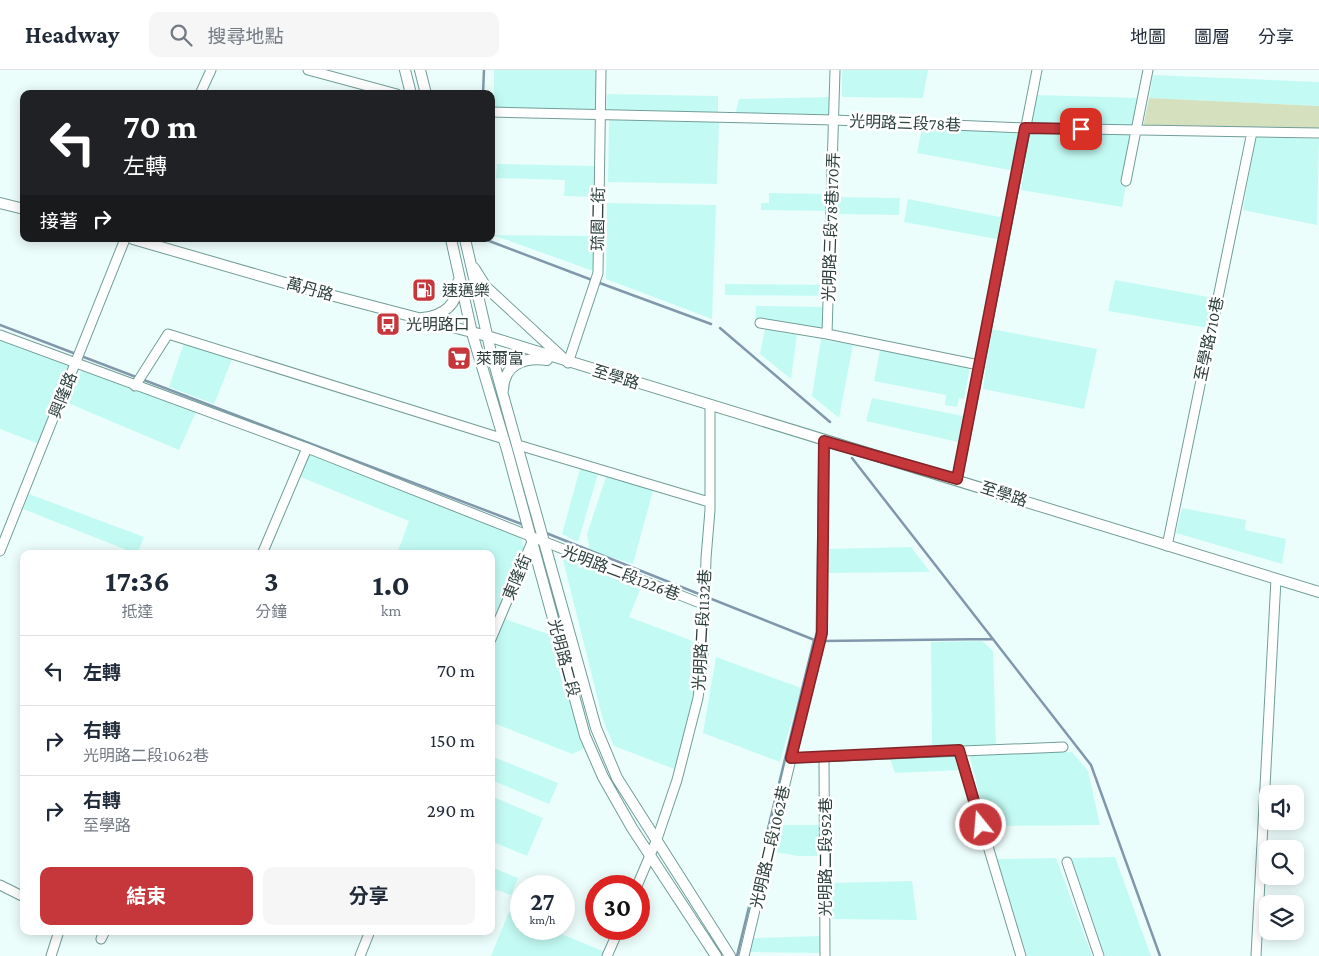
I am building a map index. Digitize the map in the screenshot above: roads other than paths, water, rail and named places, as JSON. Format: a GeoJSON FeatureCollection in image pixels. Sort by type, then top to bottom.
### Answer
{"type":"FeatureCollection","features":[{"type":"Feature","properties":{"kind":"street"},"geometry":{"type":"LineString","coordinates":[[202,90],[211,70]]}},
{"type":"Feature","properties":{"kind":"street"},"geometry":{"type":"LineString","coordinates":[[308,70],[382,90]]}},
{"type":"Feature","properties":{"kind":"street"},"geometry":{"type":"LineString","coordinates":[[405,70],[411,90]]}},
{"type":"Feature","properties":{"kind":"street"},"geometry":{"type":"LineString","coordinates":[[420,70],[425,90]]}},
{"type":"Feature","properties":{"kind":"street","name":"琉園二街"},"geometry":{"type":"LineString","coordinates":[[568,363],[598,273],[601,70]]}},
{"type":"Feature","properties":{"kind":"street","name":"光明路三段78巷170弄"},"geometry":{"type":"LineString","coordinates":[[827,334],[835,70]]}},
{"type":"Feature","properties":{"kind":"street"},"geometry":{"type":"LineString","coordinates":[[957,479],[1037,70]]}},
{"type":"Feature","properties":{"kind":"street"},"geometry":{"type":"LineString","coordinates":[[1126,180],[1148,70]]}},
{"type":"Feature","properties":{"kind":"street","name":"光明路三段78巷"},"geometry":{"type":"LineString","coordinates":[[495,112],[834,120],[1025,128],[1319,133]]}},
{"type":"Feature","properties":{"kind":"street","name":"至學路710巷"},"geometry":{"type":"LineString","coordinates":[[1167,546],[1252,132]]}},
{"type":"Feature","properties":{"kind":"street"},"geometry":{"type":"LineString","coordinates":[[0,203],[20,209]]}},
{"type":"Feature","properties":{"kind":"street","name":"興隆路"},"geometry":{"type":"LineString","coordinates":[[0,552],[124,242]]}},
{"type":"Feature","properties":{"kind":"street","name":"萬丹路"},"geometry":{"type":"LineString","coordinates":[[144,242],[487,336]]}},
{"type":"Feature","properties":{"kind":"street","name":"光明路二段"},"geometry":{"type":"LineString","coordinates":[[451,242],[472,333],[596,728],[617,778],[653,848],[716,956]]}},
{"type":"Feature","properties":{"kind":"street","name":"光明路二段"},"geometry":{"type":"LineString","coordinates":[[466,242],[487,336],[518,445],[536,540],[585,736],[603,777],[730,956]]}},
{"type":"Feature","properties":{"kind":"street"},"geometry":{"type":"LineString","coordinates":[[470,263],[486,287],[568,363]]}},
{"type":"Feature","properties":{"kind":"street"},"geometry":{"type":"LineString","coordinates":[[416,318],[433,317],[446,312],[454,301],[458,286],[458,269]]}},
{"type":"Feature","properties":{"kind":"street"},"geometry":{"type":"LineString","coordinates":[[760,322],[979,365]]}},
{"type":"Feature","properties":{"kind":"street"},"geometry":{"type":"LineString","coordinates":[[138,381],[168,334],[504,439]]}},
{"type":"Feature","properties":{"kind":"street","name":"光明路二段1226巷"},"geometry":{"type":"LineString","coordinates":[[0,335],[78,358],[138,381],[705,606]]}},
{"type":"Feature","properties":{"kind":"street","name":"至學路"},"geometry":{"type":"LineString","coordinates":[[487,336],[568,363],[824,441],[957,479],[1319,592]]}},
{"type":"Feature","properties":{"kind":"street"},"geometry":{"type":"LineString","coordinates":[[502,392],[503,382],[513,365],[524,359],[568,363]]}},
{"type":"Feature","properties":{"kind":"street","name":"光明路二段1132巷"},"geometry":{"type":"LineString","coordinates":[[642,875],[653,848],[681,764],[698,698],[705,606],[710,406]]}},
{"type":"Feature","properties":{"kind":"street","name":"光明路二段1062巷"},"geometry":{"type":"LineString","coordinates":[[744,956],[822,633],[824,441]]}},
{"type":"Feature","properties":{"kind":"street"},"geometry":{"type":"LineString","coordinates":[[518,445],[709,502]]}},
{"type":"Feature","properties":{"kind":"street"},"geometry":{"type":"LineString","coordinates":[[264,550],[306,448]]}},
{"type":"Feature","properties":{"kind":"street","name":"東隆街"},"geometry":{"type":"LineString","coordinates":[[495,630],[536,540]]}},
{"type":"Feature","properties":{"kind":"street"},"geometry":{"type":"LineString","coordinates":[[1256,956],[1276,579]]}},
{"type":"Feature","properties":{"kind":"street"},"geometry":{"type":"LineString","coordinates":[[791,758],[1064,747]]}},
{"type":"Feature","properties":{"kind":"street"},"geometry":{"type":"LineString","coordinates":[[959,750],[1021,956]]}},
{"type":"Feature","properties":{"kind":"street","name":"光明路二段952巷"},"geometry":{"type":"LineString","coordinates":[[824,757],[825,956]]}},
{"type":"Feature","properties":{"kind":"street"},"geometry":{"type":"LineString","coordinates":[[1067,862],[1099,956]]}},
{"type":"Feature","properties":{"kind":"street"},"geometry":{"type":"LineString","coordinates":[[0,885],[20,895]]}},
{"type":"Feature","properties":{"kind":"street"},"geometry":{"type":"LineString","coordinates":[[51,956],[58,935]]}},
{"type":"Feature","properties":{"kind":"street"},"geometry":{"type":"LineString","coordinates":[[360,956],[368,935]]}},
{"type":"Feature","properties":{"kind":"street"},"geometry":{"type":"LineString","coordinates":[[607,956],[614,940]]}},
{"type":"Feature","properties":{"kind":"waterway"},"geometry":{"type":"LineString","coordinates":[[483,90],[484,70]]}},
{"type":"Feature","properties":{"kind":"waterway"},"geometry":{"type":"LineString","coordinates":[[492,242],[592,280]]}},
{"type":"Feature","properties":{"kind":"waterway"},"geometry":{"type":"LineString","coordinates":[[597,282],[711,324]]}},
{"type":"Feature","properties":{"kind":"waterway"},"geometry":{"type":"LineString","coordinates":[[0,325],[76,354]]}},
{"type":"Feature","properties":{"kind":"waterway"},"geometry":{"type":"LineString","coordinates":[[720,328],[830,422]]}},
{"type":"Feature","properties":{"kind":"waterway"},"geometry":{"type":"LineString","coordinates":[[81,356],[524,525]]}},
{"type":"Feature","properties":{"kind":"waterway"},"geometry":{"type":"LineString","coordinates":[[852,458],[1091,765],[1160,956]]}},
{"type":"Feature","properties":{"kind":"waterway"},"geometry":{"type":"LineString","coordinates":[[546,533],[817,641]]}},
{"type":"Feature","properties":{"kind":"waterway"},"geometry":{"type":"LineString","coordinates":[[823,641],[993,639]]}},
{"type":"Feature","properties":{"kind":"waterway"},"geometry":{"type":"LineString","coordinates":[[737,956],[814,640]]}},
{"type":"Feature","properties":{"kind":"place","name":"速邁樂"},"geometry":{"type":"Point","coordinates":[424,290]}},
{"type":"Feature","properties":{"kind":"place","name":"光明路口"},"geometry":{"type":"Point","coordinates":[388,324]}},
{"type":"Feature","properties":{"kind":"place","name":"萊爾富"},"geometry":{"type":"Point","coordinates":[459,358]}}]}
